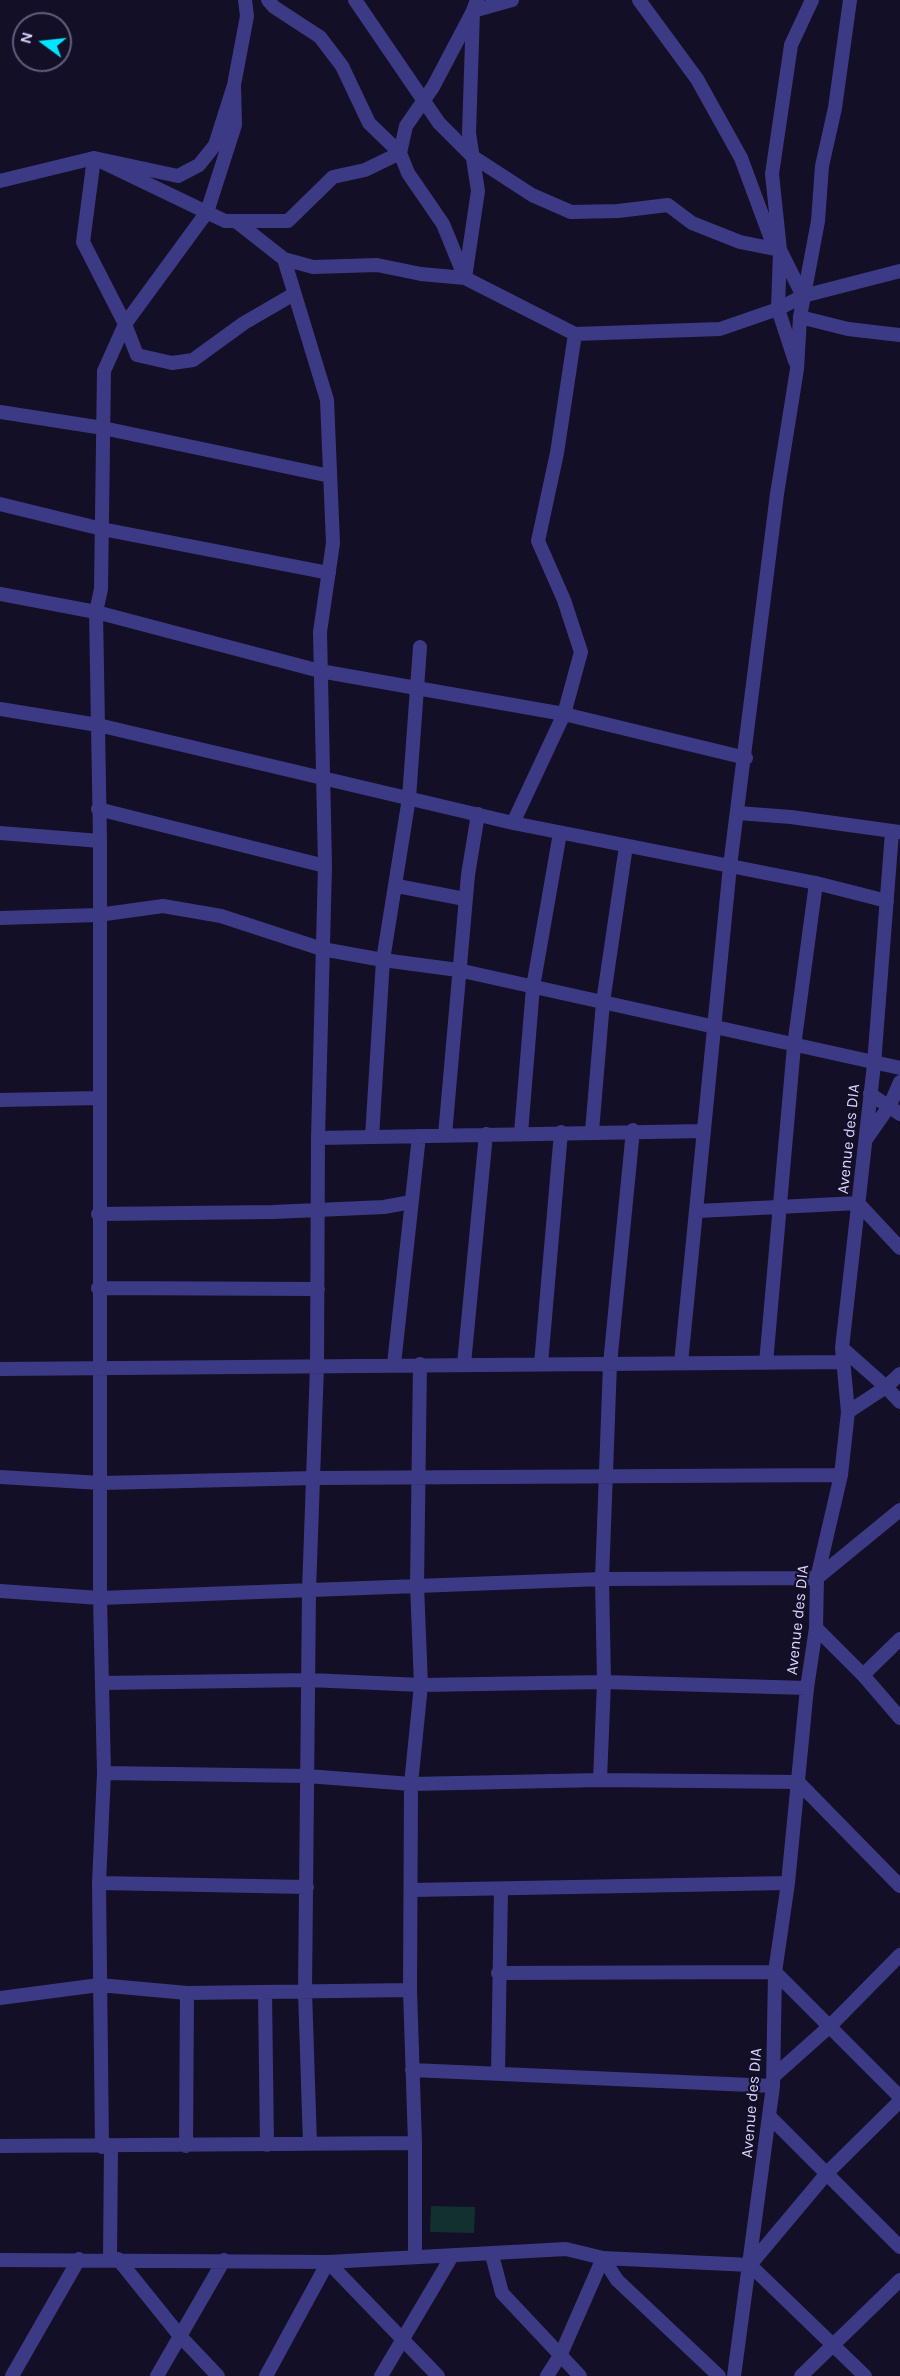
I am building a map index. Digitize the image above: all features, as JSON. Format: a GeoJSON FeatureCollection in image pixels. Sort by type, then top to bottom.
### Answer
{"type":"FeatureCollection","features":[{"type":"Feature","properties":{"kind":"street"},"geometry":{"type":"LineString","coordinates":[[0,181],[94,158],[178,176],[199,165],[215,146],[234,85],[248,16],[245,0]]}},
{"type":"Feature","properties":{"kind":"street"},"geometry":{"type":"LineString","coordinates":[[268,0],[274,7],[320,37],[342,66],[369,123],[400,153],[408,173],[443,224],[465,278]]}},
{"type":"Feature","properties":{"kind":"street"},"geometry":{"type":"LineString","coordinates":[[354,0],[440,123],[472,156],[532,195],[571,212],[618,211],[668,205],[692,223],[740,242],[780,250]]}},
{"type":"Feature","properties":{"kind":"street"},"geometry":{"type":"LineString","coordinates":[[475,6],[513,0]]}},
{"type":"Feature","properties":{"kind":"street"},"geometry":{"type":"LineString","coordinates":[[639,0],[697,79],[741,158],[771,238],[780,250],[803,296]]}},
{"type":"Feature","properties":{"kind":"street"},"geometry":{"type":"LineString","coordinates":[[797,369],[778,309],[780,250],[772,174],[791,45],[812,0]]}},
{"type":"Feature","properties":{"kind":"street"},"geometry":{"type":"LineString","coordinates":[[681,1363],[716,1029],[730,866],[746,758],[777,494],[797,369],[800,317],[818,221],[822,166],[835,108],[850,0]]}},
{"type":"Feature","properties":{"kind":"street"},"geometry":{"type":"LineString","coordinates":[[400,153],[406,126],[425,99],[475,6]]}},
{"type":"Feature","properties":{"kind":"street"},"geometry":{"type":"LineString","coordinates":[[465,278],[477,191],[469,133],[475,6]]}},
{"type":"Feature","properties":{"kind":"street"},"geometry":{"type":"LineString","coordinates":[[219,2376],[180,2336],[114,2259],[106,2146],[99,1985],[99,1883],[104,1773],[100,1598],[98,915],[100,841],[96,612],[101,589],[104,371],[124,324],[207,212],[235,125],[234,85]]}},
{"type":"Feature","properties":{"kind":"street"},"geometry":{"type":"LineString","coordinates":[[94,158],[225,221],[237,222],[288,221],[333,177],[365,170],[400,153]]}},
{"type":"Feature","properties":{"kind":"street"},"geometry":{"type":"LineString","coordinates":[[94,158],[83,242],[137,355],[172,363],[193,360],[244,323],[294,294]]}},
{"type":"Feature","properties":{"kind":"street"},"geometry":{"type":"LineString","coordinates":[[237,222],[284,259],[313,267],[377,265],[421,274],[465,278],[575,334],[720,329],[778,309],[803,296],[900,271]]}},
{"type":"Feature","properties":{"kind":"street"},"geometry":{"type":"LineString","coordinates":[[284,259],[327,400],[333,543],[321,622],[320,671],[325,866],[318,1138],[315,1478],[309,1591],[305,1991],[310,2144]]}},
{"type":"Feature","properties":{"kind":"street"},"geometry":{"type":"LineString","coordinates":[[800,317],[848,329],[900,335]]}},
{"type":"Feature","properties":{"kind":"street"},"geometry":{"type":"LineString","coordinates":[[513,823],[564,714],[581,652],[564,600],[538,541],[557,453],[575,334]]}},
{"type":"Feature","properties":{"kind":"street"},"geometry":{"type":"LineString","coordinates":[[0,412],[103,428],[330,476]]}},
{"type":"Feature","properties":{"kind":"street"},"geometry":{"type":"LineString","coordinates":[[0,504],[102,529],[329,573]]}},
{"type":"Feature","properties":{"kind":"street"},"geometry":{"type":"LineString","coordinates":[[0,594],[96,612],[320,671],[564,714],[746,758]]}},
{"type":"Feature","properties":{"kind":"street"},"geometry":{"type":"LineString","coordinates":[[372,1137],[384,960],[409,798],[420,647]]}},
{"type":"Feature","properties":{"kind":"street"},"geometry":{"type":"LineString","coordinates":[[0,709],[98,725],[513,823],[816,883],[887,901]]}},
{"type":"Feature","properties":{"kind":"street"},"geometry":{"type":"LineString","coordinates":[[98,809],[325,866]]}},
{"type":"Feature","properties":{"kind":"street"},"geometry":{"type":"LineString","coordinates":[[738,813],[791,817],[896,832]]}},
{"type":"Feature","properties":{"kind":"street"},"geometry":{"type":"LineString","coordinates":[[445,1135],[465,900],[478,814]]}},
{"type":"Feature","properties":{"kind":"street"},"geometry":{"type":"LineString","coordinates":[[0,832],[100,841]]}},
{"type":"Feature","properties":{"kind":"street"},"geometry":{"type":"LineString","coordinates":[[521,1133],[533,987],[560,832]]}},
{"type":"Feature","properties":{"kind":"street","name":"Avenue des DIA"},"geometry":{"type":"LineString","coordinates":[[734,2376],[773,2081],[775,1972],[788,1883],[807,1688],[816,1628],[817,1578],[841,1475],[848,1412],[843,1355],[874,1064],[887,901],[896,832]]}},
{"type":"Feature","properties":{"kind":"street"},"geometry":{"type":"LineString","coordinates":[[592,1131],[603,1002],[626,846]]}},
{"type":"Feature","properties":{"kind":"street"},"geometry":{"type":"LineString","coordinates":[[766,1362],[794,1046],[816,883]]}},
{"type":"Feature","properties":{"kind":"street"},"geometry":{"type":"LineString","coordinates":[[397,886],[465,900]]}},
{"type":"Feature","properties":{"kind":"street"},"geometry":{"type":"LineString","coordinates":[[0,918],[98,915],[163,906],[221,916],[322,949],[458,970],[900,1068]]}},
{"type":"Feature","properties":{"kind":"street"},"geometry":{"type":"LineString","coordinates":[[865,1139],[895,1110],[900,1082]]}},
{"type":"Feature","properties":{"kind":"street"},"geometry":{"type":"LineString","coordinates":[[870,1094],[895,1110]]}},
{"type":"Feature","properties":{"kind":"street"},"geometry":{"type":"LineString","coordinates":[[0,1100],[99,1098]]}},
{"type":"Feature","properties":{"kind":"street"},"geometry":{"type":"LineString","coordinates":[[318,1138],[633,1130],[704,1131]]}},
{"type":"Feature","properties":{"kind":"street"},"geometry":{"type":"LineString","coordinates":[[600,1780],[604,1682],[602,1579],[610,1364],[633,1130]]}},
{"type":"Feature","properties":{"kind":"street"},"geometry":{"type":"LineString","coordinates":[[541,1364],[561,1132]]}},
{"type":"Feature","properties":{"kind":"street"},"geometry":{"type":"LineString","coordinates":[[464,1364],[486,1134]]}},
{"type":"Feature","properties":{"kind":"street"},"geometry":{"type":"LineString","coordinates":[[394,1365],[419,1136]]}},
{"type":"Feature","properties":{"kind":"street"},"geometry":{"type":"LineString","coordinates":[[98,1214],[319,1210],[384,1207],[411,1202]]}},
{"type":"Feature","properties":{"kind":"street"},"geometry":{"type":"LineString","coordinates":[[698,1211],[858,1203],[900,1248]]}},
{"type":"Feature","properties":{"kind":"street"},"geometry":{"type":"LineString","coordinates":[[98,1288],[318,1289]]}},
{"type":"Feature","properties":{"kind":"street"},"geometry":{"type":"LineString","coordinates":[[0,1369],[766,1362],[843,1355],[886,1387],[900,1402]]}},
{"type":"Feature","properties":{"kind":"street"},"geometry":{"type":"LineString","coordinates":[[415,2257],[416,2143],[410,1990],[411,1784],[421,1685],[417,1585],[420,1364]]}},
{"type":"Feature","properties":{"kind":"street"},"geometry":{"type":"LineString","coordinates":[[848,1412],[886,1387],[900,1374]]}},
{"type":"Feature","properties":{"kind":"street"},"geometry":{"type":"LineString","coordinates":[[0,1477],[101,1483],[315,1478],[841,1475]]}},
{"type":"Feature","properties":{"kind":"street"},"geometry":{"type":"LineString","coordinates":[[0,1591],[100,1598],[602,1579],[817,1578],[900,1510]]}},
{"type":"Feature","properties":{"kind":"street"},"geometry":{"type":"LineString","coordinates":[[816,1628],[863,1675],[900,1718]]}},
{"type":"Feature","properties":{"kind":"street"},"geometry":{"type":"LineString","coordinates":[[863,1675],[900,1639]]}},
{"type":"Feature","properties":{"kind":"street"},"geometry":{"type":"LineString","coordinates":[[103,1683],[309,1680],[421,1685],[604,1682],[807,1688]]}},
{"type":"Feature","properties":{"kind":"street"},"geometry":{"type":"LineString","coordinates":[[104,1773],[307,1776],[411,1784],[600,1780],[798,1782],[900,1886]]}},
{"type":"Feature","properties":{"kind":"street"},"geometry":{"type":"LineString","coordinates":[[99,1883],[307,1887]]}},
{"type":"Feature","properties":{"kind":"street"},"geometry":{"type":"LineString","coordinates":[[412,1890],[788,1883]]}},
{"type":"Feature","properties":{"kind":"street"},"geometry":{"type":"LineString","coordinates":[[498,2073],[501,1889]]}},
{"type":"Feature","properties":{"kind":"street"},"geometry":{"type":"LineString","coordinates":[[412,2070],[773,2081],[900,1955]]}},
{"type":"Feature","properties":{"kind":"street"},"geometry":{"type":"LineString","coordinates":[[498,1973],[775,1972],[900,2097]]}},
{"type":"Feature","properties":{"kind":"street"},"geometry":{"type":"LineString","coordinates":[[0,1998],[99,1985],[187,1993],[410,1990]]}},
{"type":"Feature","properties":{"kind":"street"},"geometry":{"type":"LineString","coordinates":[[265,1992],[267,2145]]}},
{"type":"Feature","properties":{"kind":"street"},"geometry":{"type":"LineString","coordinates":[[186,2146],[187,1993]]}},
{"type":"Feature","properties":{"kind":"street"},"geometry":{"type":"LineString","coordinates":[[750,2265],[828,2172],[900,2102]]}},
{"type":"Feature","properties":{"kind":"street"},"geometry":{"type":"LineString","coordinates":[[769,2116],[828,2172],[900,2247]]}},
{"type":"Feature","properties":{"kind":"street"},"geometry":{"type":"LineString","coordinates":[[0,2146],[416,2143]]}},
{"type":"Feature","properties":{"kind":"street"},"geometry":{"type":"LineString","coordinates":[[0,2260],[328,2262],[492,2255],[566,2249],[603,2258],[750,2265],[835,2344],[865,2376]]}},
{"type":"Feature","properties":{"kind":"street"},"geometry":{"type":"LineString","coordinates":[[492,2255],[502,2293],[580,2376]]}},
{"type":"Feature","properties":{"kind":"street"},"geometry":{"type":"LineString","coordinates":[[381,2376],[452,2256]]}},
{"type":"Feature","properties":{"kind":"street"},"geometry":{"type":"LineString","coordinates":[[547,2376],[561,2354],[603,2258]]}},
{"type":"Feature","properties":{"kind":"street"},"geometry":{"type":"LineString","coordinates":[[603,2258],[617,2280],[719,2376]]}},
{"type":"Feature","properties":{"kind":"street"},"geometry":{"type":"LineString","coordinates":[[12,2376],[79,2259]]}},
{"type":"Feature","properties":{"kind":"street"},"geometry":{"type":"LineString","coordinates":[[157,2376],[224,2260]]}},
{"type":"Feature","properties":{"kind":"street"},"geometry":{"type":"LineString","coordinates":[[328,2262],[438,2376]]}},
{"type":"Feature","properties":{"kind":"street"},"geometry":{"type":"LineString","coordinates":[[266,2376],[328,2262]]}},
{"type":"Feature","properties":{"kind":"street"},"geometry":{"type":"LineString","coordinates":[[801,2376],[900,2280]]}},
{"type":"Feature","properties":{"kind":"green space"},"geometry":{"type":"Polygon","coordinates":[[[431,2206],[475,2207],[474,2233],[430,2232],[431,2206]]]}}]}
